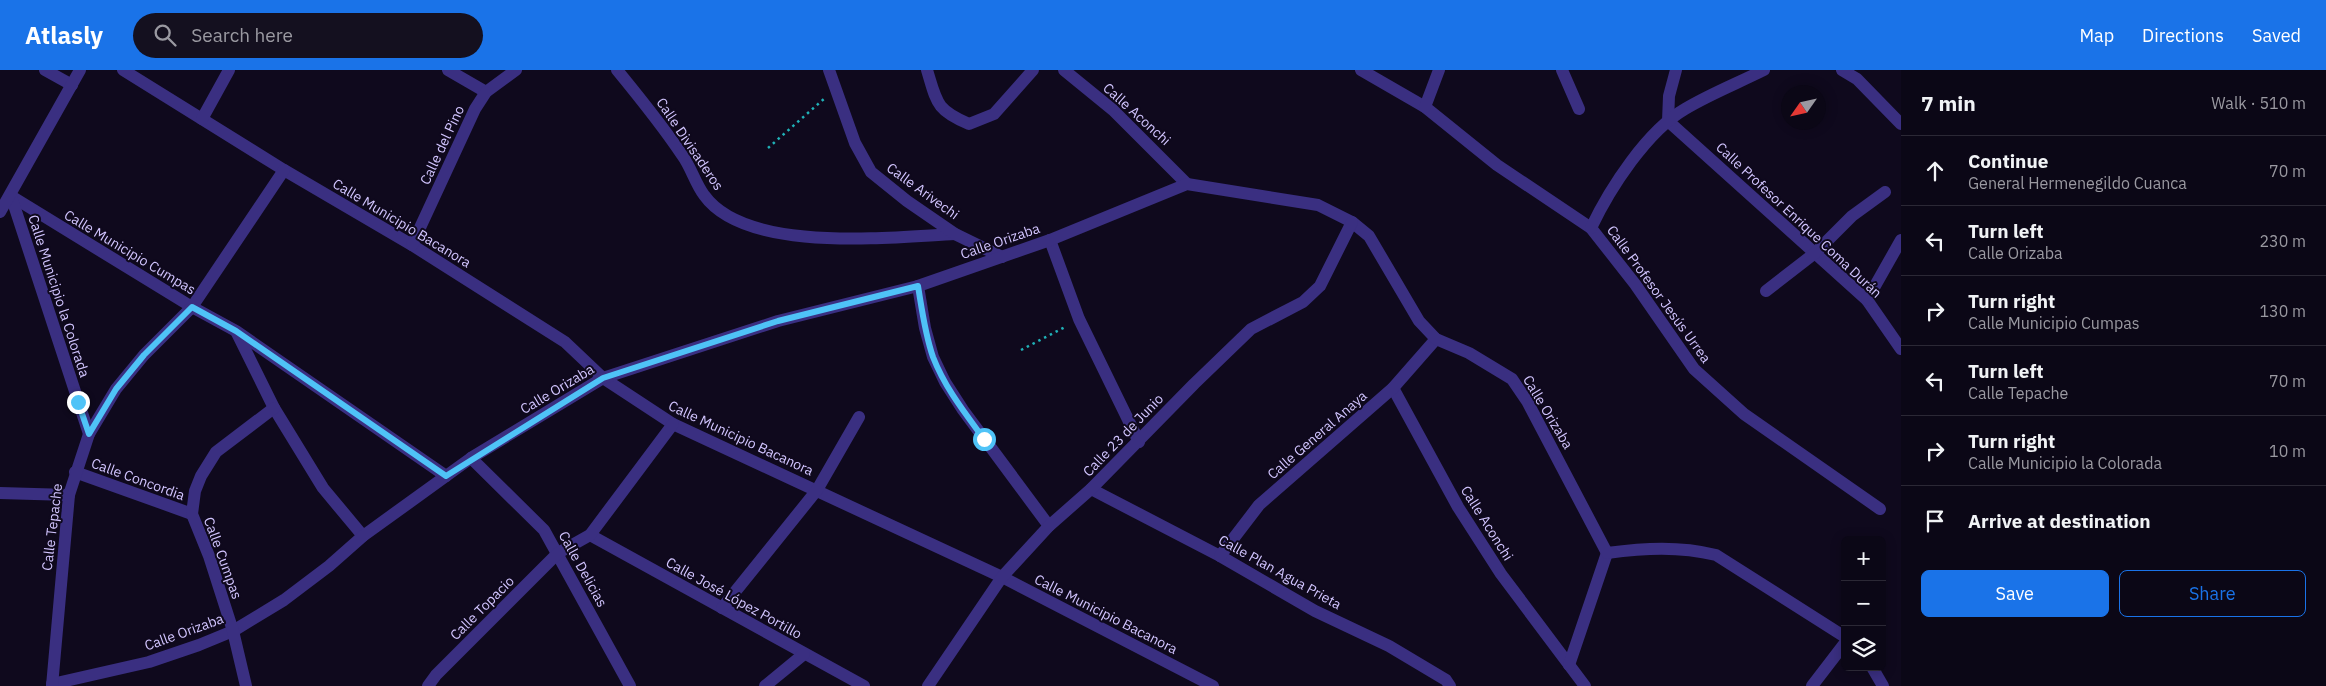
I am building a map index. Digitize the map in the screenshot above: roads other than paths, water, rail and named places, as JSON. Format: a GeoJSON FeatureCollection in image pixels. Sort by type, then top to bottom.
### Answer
{"type":"FeatureCollection","features":[{"type":"Feature","properties":{"kind":"street"},"geometry":{"type":"LineString","coordinates":[[45,70],[72,85]]}},
{"type":"Feature","properties":{"kind":"street"},"geometry":{"type":"LineString","coordinates":[[0,212],[80,70]]}},
{"type":"Feature","properties":{"kind":"street"},"geometry":{"type":"LineString","coordinates":[[123,70],[202,119],[229,70]]}},
{"type":"Feature","properties":{"kind":"street"},"geometry":{"type":"LineString","coordinates":[[448,70],[486,92]]}},
{"type":"Feature","properties":{"kind":"street","name":"Calle del Pino"},"geometry":{"type":"LineString","coordinates":[[412,245],[475,109],[486,92],[516,70]]}},
{"type":"Feature","properties":{"kind":"street","name":"Calle Divisaderos"},"geometry":{"type":"LineString","coordinates":[[617,70],[654,114],[683,157],[704,195],[719,211],[738,222],[800,237],[873,238],[955,234]]}},
{"type":"Feature","properties":{"kind":"street","name":"Calle Arivechi"},"geometry":{"type":"LineString","coordinates":[[830,70],[855,143],[872,172],[907,201],[955,234],[1002,257]]}},
{"type":"Feature","properties":{"kind":"street"},"geometry":{"type":"LineString","coordinates":[[926,70],[936,103],[948,116],[969,124],[994,114],[1033,70]]}},
{"type":"Feature","properties":{"kind":"street","name":"Calle Aconchi"},"geometry":{"type":"LineString","coordinates":[[1064,70],[1113,110],[1187,184]]}},
{"type":"Feature","properties":{"kind":"street","name":"Calle Profesor Jesús Urrea"},"geometry":{"type":"LineString","coordinates":[[1361,70],[1425,107],[1497,165],[1591,228],[1635,284],[1694,369],[1706,381],[1744,414],[1880,509]]}},
{"type":"Feature","properties":{"kind":"street"},"geometry":{"type":"LineString","coordinates":[[1425,107],[1439,70]]}},
{"type":"Feature","properties":{"kind":"street"},"geometry":{"type":"LineString","coordinates":[[1562,70],[1579,109]]}},
{"type":"Feature","properties":{"kind":"street"},"geometry":{"type":"LineString","coordinates":[[1668,121],[1669,96],[1676,70]]}},
{"type":"Feature","properties":{"kind":"street"},"geometry":{"type":"LineString","coordinates":[[1591,228],[1602,204],[1630,165],[1647,142],[1668,121],[1684,109],[1764,70]]}},
{"type":"Feature","properties":{"kind":"street"},"geometry":{"type":"LineString","coordinates":[[1842,70],[1857,79],[1901,124]]}},
{"type":"Feature","properties":{"kind":"street","name":"Calle Municipio Bacanora"},"geometry":{"type":"LineString","coordinates":[[202,119],[284,170],[412,245],[565,342],[603,378],[673,424],[1002,578],[1213,686]]}},
{"type":"Feature","properties":{"kind":"street","name":"Calle Profesor Enrique Coma Durán"},"geometry":{"type":"LineString","coordinates":[[1668,121],[1867,300],[1901,349]]}},
{"type":"Feature","properties":{"kind":"street","name":"Calle Tepache"},"geometry":{"type":"LineString","coordinates":[[52,685],[69,495],[89,434],[116,389],[144,355],[192,307],[284,170]]}},
{"type":"Feature","properties":{"kind":"street","name":"Calle Orizaba"},"geometry":{"type":"LineString","coordinates":[[52,685],[149,662],[200,645],[233,631],[284,600],[329,566],[363,536],[471,458],[603,378],[778,321],[918,286],[1050,240],[1187,184],[1318,205],[1352,222],[1369,236],[1419,321],[1436,339],[1470,353],[1512,379],[1528,401],[1608,553]]}},
{"type":"Feature","properties":{"kind":"street"},"geometry":{"type":"LineString","coordinates":[[1766,291],[1815,253],[1852,216],[1885,192]]}},
{"type":"Feature","properties":{"kind":"street","name":"Calle Municipio Cumpas"},"geometry":{"type":"LineString","coordinates":[[10,196],[192,307],[236,331],[446,476]]}},
{"type":"Feature","properties":{"kind":"street","name":"Calle Municipio la Colorada"},"geometry":{"type":"LineString","coordinates":[[10,196],[89,434]]}},
{"type":"Feature","properties":{"kind":"street","name":"Calle 23 de Junio"},"geometry":{"type":"LineString","coordinates":[[928,686],[1002,578],[1049,526],[1091,489],[1251,329],[1303,302],[1320,286],[1352,222]]}},
{"type":"Feature","properties":{"kind":"street"},"geometry":{"type":"LineString","coordinates":[[1050,240],[1079,319],[1139,442]]}},
{"type":"Feature","properties":{"kind":"street"},"geometry":{"type":"LineString","coordinates":[[1867,300],[1901,240]]}},
{"type":"Feature","properties":{"kind":"street"},"geometry":{"type":"LineString","coordinates":[[918,286],[925,328],[933,357],[945,382],[963,410],[1049,526]]}},
{"type":"Feature","properties":{"kind":"street"},"geometry":{"type":"LineString","coordinates":[[236,331],[274,408],[323,488],[363,536]]}},
{"type":"Feature","properties":{"kind":"street","name":"Calle General Anaya"},"geometry":{"type":"LineString","coordinates":[[1220,556],[1259,505],[1393,388],[1436,339]]}},
{"type":"Feature","properties":{"kind":"street","name":"Calle Aconchi"},"geometry":{"type":"LineString","coordinates":[[1393,388],[1463,514],[1511,588],[1569,665]]}},
{"type":"Feature","properties":{"kind":"street","name":"Calle Cumpas"},"geometry":{"type":"LineString","coordinates":[[246,686],[233,631],[192,514],[195,492],[201,476],[216,452],[274,408]]}},
{"type":"Feature","properties":{"kind":"street"},"geometry":{"type":"LineString","coordinates":[[722,608],[817,490],[859,417]]}},
{"type":"Feature","properties":{"kind":"street"},"geometry":{"type":"LineString","coordinates":[[590,535],[673,424]]}},
{"type":"Feature","properties":{"kind":"street","name":"Calle Delicias"},"geometry":{"type":"LineString","coordinates":[[471,458],[544,530],[630,686]]}},
{"type":"Feature","properties":{"kind":"street","name":"Calle Concordia"},"geometry":{"type":"LineString","coordinates":[[75,472],[192,514]]}},
{"type":"Feature","properties":{"kind":"street","name":"Calle Plan Agua Prieta"},"geometry":{"type":"LineString","coordinates":[[1091,489],[1220,556],[1315,611],[1389,646],[1446,680],[1450,686]]}},
{"type":"Feature","properties":{"kind":"street"},"geometry":{"type":"LineString","coordinates":[[0,493],[69,495]]}},
{"type":"Feature","properties":{"kind":"street","name":"Calle Topacio"},"geometry":{"type":"LineString","coordinates":[[428,686],[436,675],[558,553],[590,535]]}},
{"type":"Feature","properties":{"kind":"street","name":"Calle José López Portillo"},"geometry":{"type":"LineString","coordinates":[[590,535],[864,686]]}},
{"type":"Feature","properties":{"kind":"street"},"geometry":{"type":"LineString","coordinates":[[1585,686],[1569,665],[1608,553],[1670,548],[1697,550],[1716,556],[1841,634]]}},
{"type":"Feature","properties":{"kind":"street"},"geometry":{"type":"LineString","coordinates":[[1812,686],[1841,647]]}},
{"type":"Feature","properties":{"kind":"street"},"geometry":{"type":"LineString","coordinates":[[765,686],[804,654]]}},
{"type":"Feature","properties":{"kind":"street"},"geometry":{"type":"LineString","coordinates":[[1874,671],[1883,686]]}}]}
